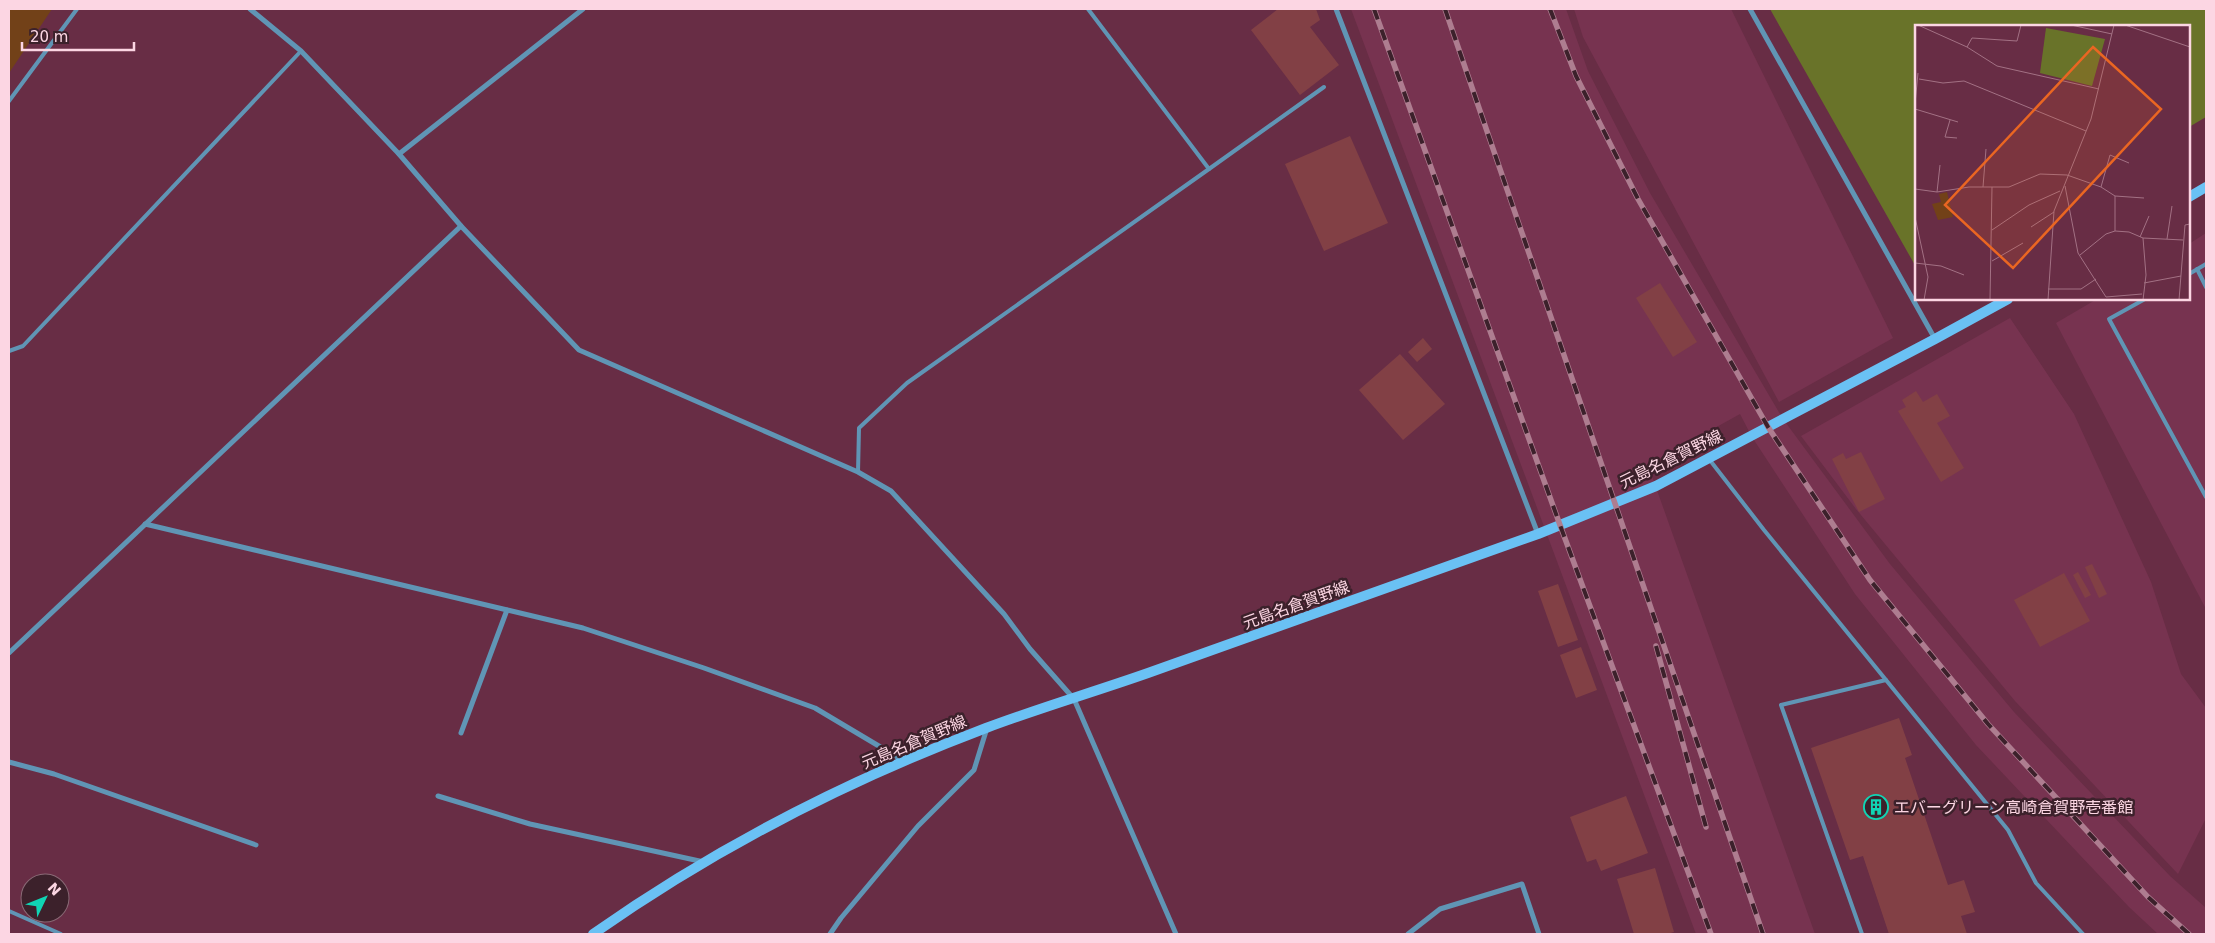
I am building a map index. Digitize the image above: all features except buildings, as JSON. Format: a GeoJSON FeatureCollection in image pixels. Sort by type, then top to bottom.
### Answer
{"type":"FeatureCollection","features":[{"type":"Feature","properties":{"kind":"main road"},"geometry":{"type":"LineString","coordinates":[[2190,196],[2206,187]]}},
{"type":"Feature","properties":{"kind":"main road","name":"元島名倉賀野線"},"geometry":{"type":"LineString","coordinates":[[593,934],[704,862],[829,796],[905,761],[987,728],[1074,699],[1538,534],[1656,486],[2006,300]]}},
{"type":"Feature","properties":{"kind":"street"},"geometry":{"type":"LineString","coordinates":[[250,9],[301,51],[399,154],[460,226],[579,350],[858,472],[891,491],[1004,614],[1030,649],[1074,699],[1176,934]]}},
{"type":"Feature","properties":{"kind":"street"},"geometry":{"type":"LineString","coordinates":[[399,154],[583,9]]}},
{"type":"Feature","properties":{"kind":"street"},"geometry":{"type":"LineString","coordinates":[[1336,9],[1538,534]]}},
{"type":"Feature","properties":{"kind":"street"},"geometry":{"type":"LineString","coordinates":[[1750,9],[1935,339]]}},
{"type":"Feature","properties":{"kind":"street"},"geometry":{"type":"LineString","coordinates":[[9,652],[460,226]]}},
{"type":"Feature","properties":{"kind":"street"},"geometry":{"type":"LineString","coordinates":[[145,524],[582,628],[704,668],[815,708],[905,761]]}},
{"type":"Feature","properties":{"kind":"street"},"geometry":{"type":"LineString","coordinates":[[461,732],[507,610]]}},
{"type":"Feature","properties":{"kind":"street"},"geometry":{"type":"LineString","coordinates":[[830,934],[841,918],[918,826],[974,770],[987,728]]}},
{"type":"Feature","properties":{"kind":"street"},"geometry":{"type":"LineString","coordinates":[[9,762],[54,774],[256,845]]}},
{"type":"Feature","properties":{"kind":"street"},"geometry":{"type":"LineString","coordinates":[[438,796],[530,824],[704,862]]}},
{"type":"Feature","properties":{"kind":"street"},"geometry":{"type":"LineString","coordinates":[[1408,934],[1440,909],[1522,884],[1539,934]]}},
{"type":"Feature","properties":{"kind":"lane"},"geometry":{"type":"LineString","coordinates":[[9,101],[76,9]]}},
{"type":"Feature","properties":{"kind":"lane"},"geometry":{"type":"LineString","coordinates":[[1088,9],[1209,169]]}},
{"type":"Feature","properties":{"kind":"lane"},"geometry":{"type":"LineString","coordinates":[[9,351],[23,346],[301,51]]}},
{"type":"Feature","properties":{"kind":"lane"},"geometry":{"type":"LineString","coordinates":[[858,472],[860,428],[907,383],[1324,87]]}},
{"type":"Feature","properties":{"kind":"lane"},"geometry":{"type":"LineString","coordinates":[[2190,273],[2206,264]]}},
{"type":"Feature","properties":{"kind":"lane"},"geometry":{"type":"LineString","coordinates":[[2197,269],[2206,287]]}},
{"type":"Feature","properties":{"kind":"lane"},"geometry":{"type":"LineString","coordinates":[[2143,300],[2109,319],[2206,497]]}},
{"type":"Feature","properties":{"kind":"lane"},"geometry":{"type":"LineString","coordinates":[[1709,459],[2008,830],[2036,883],[2084,934]]}},
{"type":"Feature","properties":{"kind":"lane"},"geometry":{"type":"LineString","coordinates":[[1862,934],[1781,705],[1886,680]]}},
{"type":"Feature","properties":{"kind":"lane"},"geometry":{"type":"LineString","coordinates":[[9,911],[61,934]]}},
{"type":"Feature","properties":{"kind":"shaded area"},"geometry":{"type":"Polygon","coordinates":[[[9,9],[52,9],[9,73],[9,9]]]}},
{"type":"Feature","properties":{"kind":"shaded area"},"geometry":{"type":"Polygon","coordinates":[[[1351,9],[1566,9],[1588,71],[1650,193],[1783,419],[1890,564],[2014,712],[2170,876],[2206,908],[2206,934],[2158,934],[2129,907],[1976,745],[1855,594],[1752,437],[1740,414],[1648,465],[1815,934],[1696,934],[1351,9]]]}},
{"type":"Feature","properties":{"kind":"shaded area"},"geometry":{"type":"Polygon","coordinates":[[[1574,9],[1731,9],[1893,338],[1779,402],[1583,37],[1574,9]]]}},
{"type":"Feature","properties":{"kind":"shaded area"},"geometry":{"type":"Polygon","coordinates":[[[1770,9],[2206,9],[2206,117],[2190,126],[2190,25],[1915,25],[1915,265],[1770,9]]]}},
{"type":"Feature","properties":{"kind":"shaded area"},"geometry":{"type":"Polygon","coordinates":[[[2206,233],[2206,609],[2056,323],[2095,300],[2190,300],[2190,243],[2206,233]]]}},
{"type":"Feature","properties":{"kind":"shaded area"},"geometry":{"type":"Polygon","coordinates":[[[2010,318],[2074,414],[2151,582],[2181,674],[2206,708],[2206,818],[2178,874],[2015,701],[1856,509],[1801,436],[2010,318]]]}},
{"type":"Feature","properties":{"kind":"railway"},"geometry":{"type":"LineString","coordinates":[[1374,9],[1560,525],[1711,934]]}},
{"type":"Feature","properties":{"kind":"railway"},"geometry":{"type":"LineString","coordinates":[[1445,9],[1763,934]]}},
{"type":"Feature","properties":{"kind":"railway"},"geometry":{"type":"LineString","coordinates":[[1550,9],[1576,76],[1638,199],[1768,427],[1870,580],[1988,724],[2148,897],[2189,934]]}},
{"type":"Feature","properties":{"kind":"railway"},"geometry":{"type":"LineString","coordinates":[[1656,646],[1706,827]]}},
{"type":"Feature","properties":{"kind":"place","name":"エバーグリーン高崎倉賀野壱番館"},"geometry":{"type":"Point","coordinates":[1876,807]}}]}
